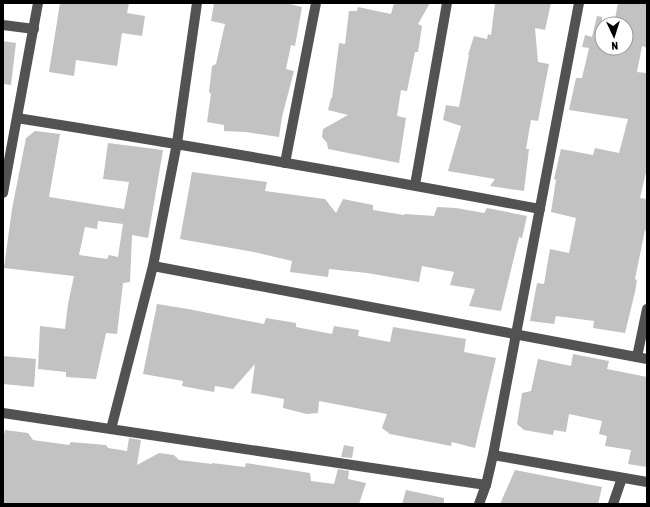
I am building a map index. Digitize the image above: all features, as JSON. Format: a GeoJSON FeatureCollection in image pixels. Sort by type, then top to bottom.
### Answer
{"type":"FeatureCollection","features":[{"type":"Feature","properties":{"kind":"street"},"geometry":{"type":"LineString","coordinates":[[3,193],[8,142],[17,118],[38,3]]}},
{"type":"Feature","properties":{"kind":"street"},"geometry":{"type":"LineString","coordinates":[[111,429],[153,266],[177,143],[197,3]]}},
{"type":"Feature","properties":{"kind":"street"},"geometry":{"type":"LineString","coordinates":[[285,163],[316,3]]}},
{"type":"Feature","properties":{"kind":"street"},"geometry":{"type":"LineString","coordinates":[[415,185],[447,3]]}},
{"type":"Feature","properties":{"kind":"street"},"geometry":{"type":"LineString","coordinates":[[479,504],[486,485],[493,455],[579,3]]}},
{"type":"Feature","properties":{"kind":"street"},"geometry":{"type":"LineString","coordinates":[[3,25],[34,29]]}},
{"type":"Feature","properties":{"kind":"street"},"geometry":{"type":"LineString","coordinates":[[17,118],[177,143],[415,185],[540,209]]}},
{"type":"Feature","properties":{"kind":"street"},"geometry":{"type":"LineString","coordinates":[[153,266],[642,358],[647,309]]}},
{"type":"Feature","properties":{"kind":"street"},"geometry":{"type":"LineString","coordinates":[[3,412],[486,485]]}},
{"type":"Feature","properties":{"kind":"street"},"geometry":{"type":"LineString","coordinates":[[493,455],[647,482]]}},
{"type":"Feature","properties":{"kind":"street"},"geometry":{"type":"LineString","coordinates":[[613,504],[622,478]]}},
{"type":"Feature","properties":{"kind":"building"},"geometry":{"type":"Polygon","coordinates":[[[60,3],[129,3],[127,13],[145,16],[142,36],[122,33],[117,66],[76,60],[74,76],[49,72],[60,3]]]}},
{"type":"Feature","properties":{"kind":"building"},"geometry":{"type":"Polygon","coordinates":[[[214,3],[291,3],[290,4],[302,7],[295,46],[291,45],[286,69],[294,71],[282,117],[279,137],[246,132],[224,131],[224,125],[207,122],[211,94],[209,92],[212,66],[216,64],[225,24],[211,21],[214,3]]]}},
{"type":"Feature","properties":{"kind":"building"},"geometry":{"type":"Polygon","coordinates":[[[394,3],[430,3],[418,24],[422,26],[418,52],[415,52],[407,91],[401,90],[397,116],[406,118],[399,163],[328,149],[327,143],[322,137],[323,129],[348,115],[328,110],[332,98],[339,43],[345,44],[349,11],[357,11],[358,7],[391,14],[394,3]]]}},
{"type":"Feature","properties":{"kind":"building"},"geometry":{"type":"Polygon","coordinates":[[[495,3],[551,3],[545,30],[535,28],[538,62],[549,64],[538,121],[531,120],[526,149],[529,149],[524,191],[490,186],[495,179],[448,171],[461,126],[443,120],[446,105],[459,107],[468,55],[474,36],[487,39],[488,34],[491,35],[495,3]]]}},
{"type":"Feature","properties":{"kind":"building"},"geometry":{"type":"Polygon","coordinates":[[[618,3],[647,3],[647,48],[642,46],[637,72],[647,73],[647,168],[640,198],[647,199],[647,231],[645,230],[635,279],[637,280],[635,292],[625,333],[593,328],[594,321],[556,316],[554,324],[530,321],[537,283],[544,284],[550,249],[569,253],[576,218],[551,212],[556,180],[554,179],[561,149],[593,155],[595,148],[619,153],[628,119],[569,110],[576,78],[582,78],[589,48],[582,47],[585,35],[592,37],[594,29],[594,56],[634,56],[634,16],[616,16],[618,3]]]}},
{"type":"Feature","properties":{"kind":"building"},"geometry":{"type":"Polygon","coordinates":[[[3,41],[16,43],[11,85],[3,84],[3,41]]]}},
{"type":"Feature","properties":{"kind":"building"},"geometry":{"type":"Polygon","coordinates":[[[35,131],[60,134],[49,197],[124,209],[129,182],[103,179],[108,143],[163,150],[148,238],[132,235],[130,282],[123,283],[117,334],[106,333],[96,379],[66,377],[66,372],[38,369],[40,326],[65,329],[68,304],[74,276],[4,268],[12,209],[26,138],[35,131]],[[98,221],[97,229],[85,227],[79,255],[107,259],[109,255],[118,257],[123,224],[98,221]]]}},
{"type":"Feature","properties":{"kind":"building"},"geometry":{"type":"Polygon","coordinates":[[[192,172],[267,182],[265,191],[325,199],[336,213],[343,199],[373,205],[373,210],[404,215],[434,216],[437,207],[456,208],[484,213],[487,208],[527,216],[522,238],[519,237],[501,311],[469,306],[475,289],[450,285],[454,272],[422,266],[419,282],[367,273],[329,269],[328,277],[290,272],[292,261],[254,252],[180,239],[192,172]]]}},
{"type":"Feature","properties":{"kind":"building"},"geometry":{"type":"Polygon","coordinates":[[[157,304],[264,324],[266,318],[296,323],[296,327],[332,334],[334,326],[359,330],[358,336],[390,342],[393,327],[466,339],[464,352],[496,358],[475,448],[452,442],[451,446],[390,434],[382,428],[387,414],[319,401],[318,413],[307,414],[283,408],[284,399],[251,393],[255,364],[233,389],[215,386],[214,392],[182,386],[183,381],[143,374],[157,304]]]}},
{"type":"Feature","properties":{"kind":"building"},"geometry":{"type":"Polygon","coordinates":[[[573,354],[609,361],[607,369],[647,377],[647,467],[628,464],[631,450],[605,446],[607,436],[599,434],[602,421],[569,414],[566,432],[554,430],[553,435],[524,430],[517,424],[522,393],[531,391],[538,359],[571,366],[573,354]]]}},
{"type":"Feature","properties":{"kind":"building"},"geometry":{"type":"Polygon","coordinates":[[[3,356],[36,359],[34,387],[3,384],[3,356]]]}},
{"type":"Feature","properties":{"kind":"building"},"geometry":{"type":"Polygon","coordinates":[[[5,430],[28,433],[33,440],[69,445],[71,442],[106,445],[108,448],[127,451],[129,438],[141,440],[137,465],[159,453],[174,455],[179,460],[245,467],[246,463],[310,473],[311,481],[334,484],[338,469],[349,471],[348,479],[366,483],[359,504],[3,504],[3,441],[5,430]]]}},
{"type":"Feature","properties":{"kind":"building"},"geometry":{"type":"Polygon","coordinates":[[[344,445],[354,447],[352,458],[341,457],[344,445]]]}},
{"type":"Feature","properties":{"kind":"building"},"geometry":{"type":"Polygon","coordinates":[[[515,470],[602,487],[598,504],[500,504],[515,470]]]}},
{"type":"Feature","properties":{"kind":"building"},"geometry":{"type":"Polygon","coordinates":[[[406,490],[444,498],[444,504],[402,504],[406,490]]]}}]}
